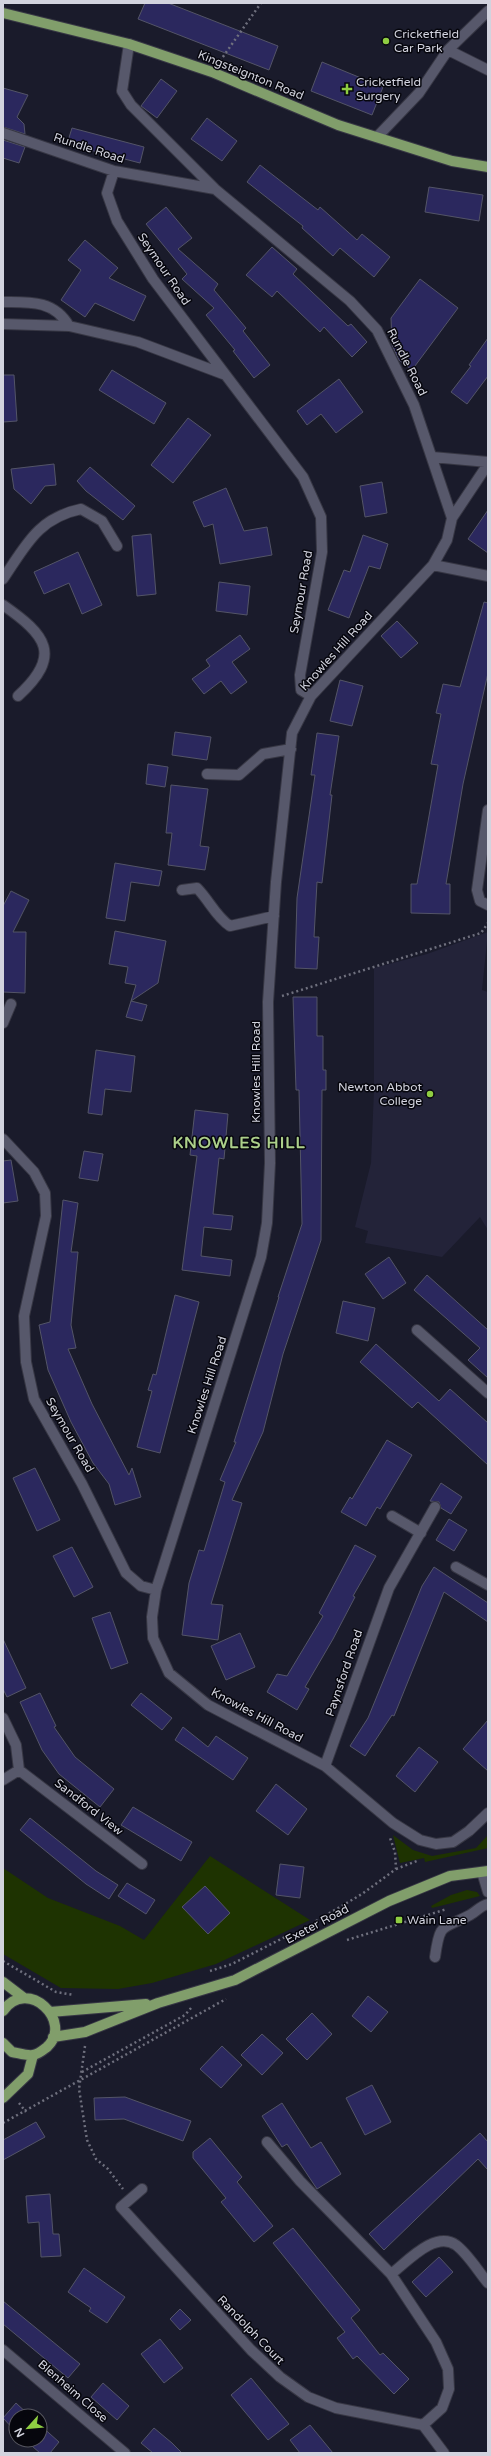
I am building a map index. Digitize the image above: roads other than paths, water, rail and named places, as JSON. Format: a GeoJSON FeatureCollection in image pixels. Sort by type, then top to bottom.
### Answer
{"type":"FeatureCollection","features":[{"type":"Feature","properties":{"kind":"main road","name":"Kingsteignton Road"},"geometry":{"type":"LineString","coordinates":[[3,13],[129,44],[212,72],[338,125],[452,161],[488,167]]}},
{"type":"Feature","properties":{"kind":"main road","name":"Exeter Road"},"geometry":{"type":"LineString","coordinates":[[53,2037],[85,2032],[158,2002],[235,1980],[389,1901],[450,1876],[486,1871]]}},
{"type":"Feature","properties":{"kind":"main road"},"geometry":{"type":"LineString","coordinates":[[3,1982],[24,1998]]}},
{"type":"Feature","properties":{"kind":"main road"},"geometry":{"type":"LineString","coordinates":[[3,2011],[14,2001],[24,1998],[34,1999],[43,2004],[50,2012],[55,2028],[53,2037],[42,2051],[33,2055],[12,2052],[3,2046]]}},
{"type":"Feature","properties":{"kind":"main road","name":"Exeter Road"},"geometry":{"type":"LineString","coordinates":[[50,2012],[158,2002]]}},
{"type":"Feature","properties":{"kind":"main road"},"geometry":{"type":"LineString","coordinates":[[3,2098],[28,2074],[33,2055]]}},
{"type":"Feature","properties":{"kind":"street"},"geometry":{"type":"LineString","coordinates":[[377,138],[419,93],[448,50],[488,11]]}},
{"type":"Feature","properties":{"kind":"street","name":"Rundle Road"},"geometry":{"type":"LineString","coordinates":[[129,44],[122,91],[131,105],[215,189],[350,301],[377,330],[414,405],[452,518]]}},
{"type":"Feature","properties":{"kind":"street"},"geometry":{"type":"LineString","coordinates":[[448,50],[488,70]]}},
{"type":"Feature","properties":{"kind":"street","name":"Rundle Road"},"geometry":{"type":"LineString","coordinates":[[3,133],[114,171],[215,189]]}},
{"type":"Feature","properties":{"kind":"street","name":"Seymour Road"},"geometry":{"type":"LineString","coordinates":[[114,171],[107,193],[117,221],[153,279],[223,374],[303,477],[321,517],[322,552],[300,675],[301,690],[311,696]]}},
{"type":"Feature","properties":{"kind":"street"},"geometry":{"type":"LineString","coordinates":[[3,302],[36,303],[49,306],[64,317],[69,326]]}},
{"type":"Feature","properties":{"kind":"street"},"geometry":{"type":"LineString","coordinates":[[3,324],[69,326],[138,342],[223,374]]}},
{"type":"Feature","properties":{"kind":"street","name":"Knowles Hill Road"},"geometry":{"type":"LineString","coordinates":[[432,457],[488,463],[452,518],[447,540],[433,565],[311,696],[297,720],[292,733],[274,916],[268,1002],[270,1163],[267,1223],[261,1257],[156,1590],[152,1617],[153,1638],[169,1674],[208,1704],[325,1766],[393,1823],[420,1840],[436,1844],[452,1842],[469,1832],[488,1814]]}},
{"type":"Feature","properties":{"kind":"street"},"geometry":{"type":"LineString","coordinates":[[3,579],[32,535],[51,519],[64,513],[81,510],[102,521],[117,546]]}},
{"type":"Feature","properties":{"kind":"street"},"geometry":{"type":"LineString","coordinates":[[433,565],[488,576]]}},
{"type":"Feature","properties":{"kind":"street"},"geometry":{"type":"LineString","coordinates":[[3,605],[41,636],[43,665],[35,681],[18,696]]}},
{"type":"Feature","properties":{"kind":"street"},"geometry":{"type":"LineString","coordinates":[[207,774],[239,775],[263,754],[291,749]]}},
{"type":"Feature","properties":{"kind":"street"},"geometry":{"type":"LineString","coordinates":[[488,810],[476,890],[480,900],[488,905]]}},
{"type":"Feature","properties":{"kind":"street"},"geometry":{"type":"LineString","coordinates":[[182,890],[197,888],[208,899],[224,922],[230,926],[274,916]]}},
{"type":"Feature","properties":{"kind":"street"},"geometry":{"type":"LineString","coordinates":[[3,1023],[11,1004]]}},
{"type":"Feature","properties":{"kind":"street","name":"Seymour Road"},"geometry":{"type":"LineString","coordinates":[[3,1139],[34,1172],[44,1193],[46,1216],[24,1316],[26,1362],[34,1399],[82,1484],[126,1573],[141,1586],[156,1590]]}},
{"type":"Feature","properties":{"kind":"street"},"geometry":{"type":"LineString","coordinates":[[417,1330],[488,1393]]}},
{"type":"Feature","properties":{"kind":"street","name":"Paynsford Road"},"geometry":{"type":"LineString","coordinates":[[325,1766],[389,1588],[435,1507]]}},
{"type":"Feature","properties":{"kind":"street"},"geometry":{"type":"LineString","coordinates":[[392,1516],[421,1533]]}},
{"type":"Feature","properties":{"kind":"street"},"geometry":{"type":"LineString","coordinates":[[456,1567],[488,1585]]}},
{"type":"Feature","properties":{"kind":"street"},"geometry":{"type":"LineString","coordinates":[[3,1718],[16,1745],[19,1770],[3,1780]]}},
{"type":"Feature","properties":{"kind":"street","name":"Sandford View"},"geometry":{"type":"LineString","coordinates":[[19,1770],[142,1864]]}},
{"type":"Feature","properties":{"kind":"street"},"geometry":{"type":"LineString","coordinates":[[486,1871],[488,1892]]}},
{"type":"Feature","properties":{"kind":"street"},"geometry":{"type":"LineString","coordinates":[[435,1957],[438,1937],[443,1928],[470,1914],[479,1906],[488,1904]]}},
{"type":"Feature","properties":{"kind":"street"},"geometry":{"type":"LineString","coordinates":[[268,2142],[300,2181],[391,2274],[436,2342],[448,2368],[449,2388],[442,2408],[423,2424],[444,2453]]}},
{"type":"Feature","properties":{"kind":"street","name":"Randolph Court"},"geometry":{"type":"LineString","coordinates":[[142,2189],[121,2207],[251,2350],[280,2377],[308,2397],[336,2408],[423,2424]]}},
{"type":"Feature","properties":{"kind":"street"},"geometry":{"type":"LineString","coordinates":[[391,2274],[433,2242],[444,2240],[456,2245],[488,2283]]}},
{"type":"Feature","properties":{"kind":"street","name":"Blenheim Close"},"geometry":{"type":"LineString","coordinates":[[3,2350],[125,2453]]}},
{"type":"Feature","properties":{"kind":"place","name":"Cricketfield Car Park"},"geometry":{"type":"Point","coordinates":[386,41]}},
{"type":"Feature","properties":{"kind":"place","name":"Cricketfield Surgery"},"geometry":{"type":"Point","coordinates":[347,89]}},
{"type":"Feature","properties":{"kind":"place","name":"Newton Abbot College"},"geometry":{"type":"Point","coordinates":[430,1094]}},
{"type":"Feature","properties":{"kind":"place","name":"Wain Lane"},"geometry":{"type":"Point","coordinates":[399,1920]}},
{"type":"Feature","properties":{"kind":"district","name":"KNOWLES HILL"},"geometry":{"type":"Point","coordinates":[239,1143]}}]}
